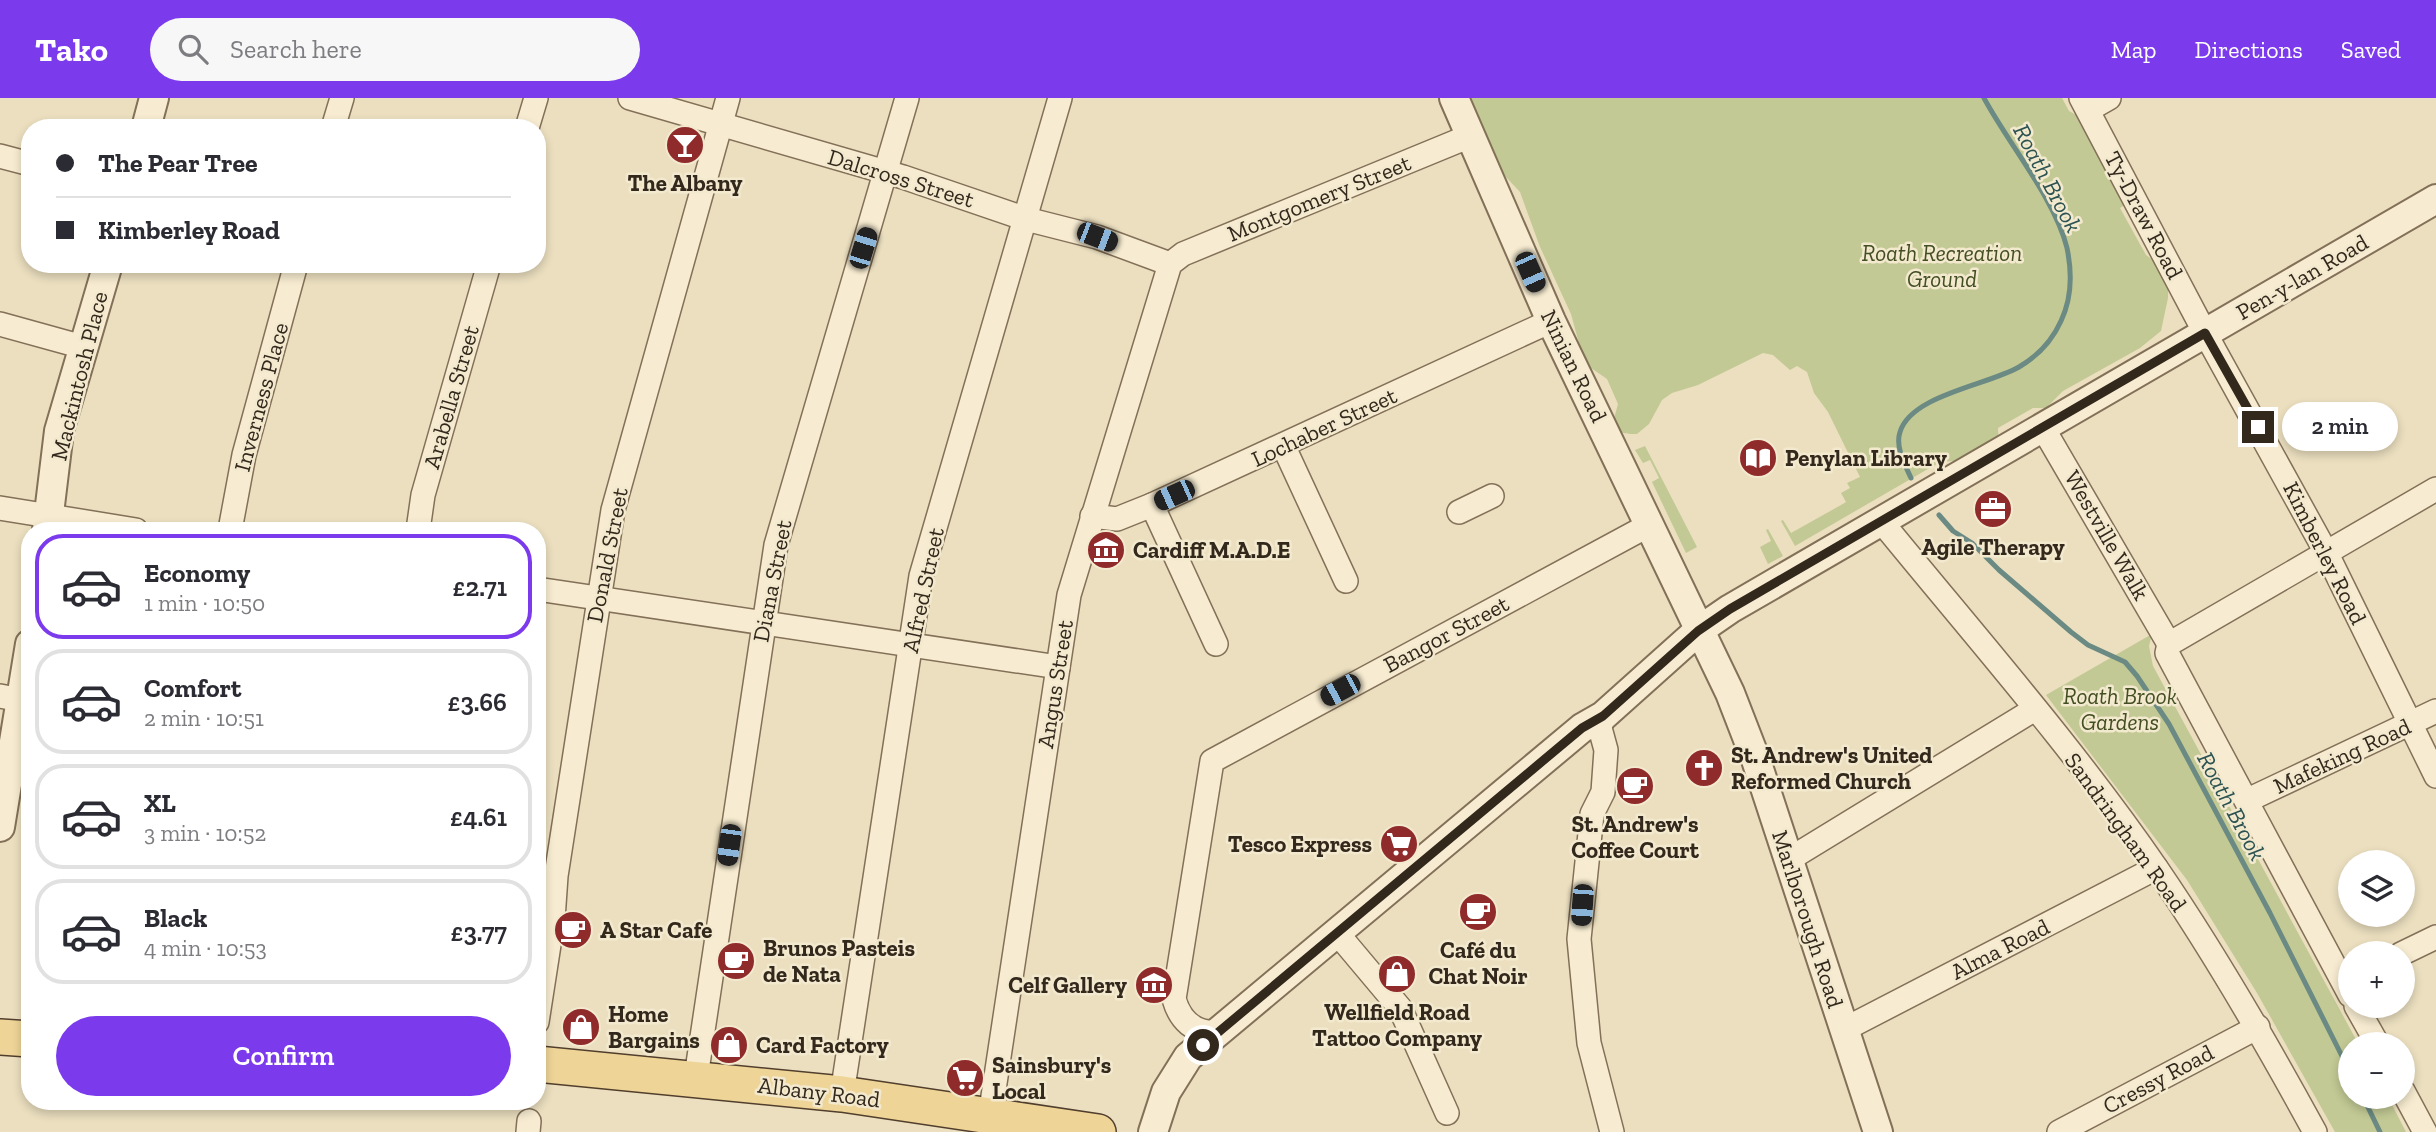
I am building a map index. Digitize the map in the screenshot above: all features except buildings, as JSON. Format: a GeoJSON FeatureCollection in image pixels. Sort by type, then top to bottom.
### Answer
{"type":"FeatureCollection","features":[{"type":"Feature","properties":{"kind":"main road"},"geometry":{"type":"LineString","coordinates":[[0,1037],[21,1038]]}},
{"type":"Feature","properties":{"kind":"main road","name":"Albany Road"},"geometry":{"type":"LineString","coordinates":[[546,1065],[696,1077],[842,1094],[1098,1132]]}},
{"type":"Feature","properties":{"kind":"street"},"geometry":{"type":"LineString","coordinates":[[148,119],[154,98]]}},
{"type":"Feature","properties":{"kind":"street"},"geometry":{"type":"LineString","coordinates":[[336,119],[342,98]]}},
{"type":"Feature","properties":{"kind":"street"},"geometry":{"type":"LineString","coordinates":[[530,119],[536,98]]}},
{"type":"Feature","properties":{"kind":"street","name":"Dalcross Street"},"geometry":{"type":"LineString","coordinates":[[630,98],[886,172],[1026,219],[1097,237],[1170,264]]}},
{"type":"Feature","properties":{"kind":"street","name":"Donald Street"},"geometry":{"type":"LineString","coordinates":[[546,964],[553,919],[555,876],[613,510],[728,98]]}},
{"type":"Feature","properties":{"kind":"street","name":"Diana Street"},"geometry":{"type":"LineString","coordinates":[[696,1077],[781,526],[907,98]]}},
{"type":"Feature","properties":{"kind":"street","name":"Alfred Street"},"geometry":{"type":"LineString","coordinates":[[842,1094],[924,564],[1060,98]]}},
{"type":"Feature","properties":{"kind":"street","name":"Ninian Road"},"geometry":{"type":"LineString","coordinates":[[1454,98],[1551,321],[1651,524],[1698,631]]}},
{"type":"Feature","properties":{"kind":"street"},"geometry":{"type":"LineString","coordinates":[[2084,104],[2109,98]]}},
{"type":"Feature","properties":{"kind":"street","name":"Ty-Draw Road"},"geometry":{"type":"LineString","coordinates":[[2084,104],[2205,333]]}},
{"type":"Feature","properties":{"kind":"street","name":"Montgomery Street"},"geometry":{"type":"LineString","coordinates":[[1170,264],[1183,254],[1470,136]]}},
{"type":"Feature","properties":{"kind":"street"},"geometry":{"type":"LineString","coordinates":[[0,156],[21,162]]}},
{"type":"Feature","properties":{"kind":"street","name":"Pen-y-lan Road"},"geometry":{"type":"LineString","coordinates":[[1153,1132],[1166,1092],[1188,1057],[1582,728],[1603,716],[1698,631],[1881,521],[2436,199]]}},
{"type":"Feature","properties":{"kind":"street","name":"Angus Street"},"geometry":{"type":"LineString","coordinates":[[990,1116],[1069,596],[1170,264]]}},
{"type":"Feature","properties":{"kind":"street","name":"Mackintosh Place"},"geometry":{"type":"LineString","coordinates":[[48,522],[59,431],[105,273]]}},
{"type":"Feature","properties":{"kind":"street","name":"Inverness Place"},"geometry":{"type":"LineString","coordinates":[[231,522],[244,455],[294,273]]}},
{"type":"Feature","properties":{"kind":"street","name":"Arabella Street"},"geometry":{"type":"LineString","coordinates":[[419,522],[424,495],[486,273]]}},
{"type":"Feature","properties":{"kind":"street","name":"Lochaber Street"},"geometry":{"type":"LineString","coordinates":[[1093,516],[1117,519],[1152,505],[1551,321]]}},
{"type":"Feature","properties":{"kind":"street"},"geometry":{"type":"LineString","coordinates":[[0,324],[83,347]]}},
{"type":"Feature","properties":{"kind":"street","name":"Kimberley Road"},"geometry":{"type":"LineString","coordinates":[[2205,333],[2327,554],[2436,776]]}},
{"type":"Feature","properties":{"kind":"street","name":"Westville Walk"},"geometry":{"type":"LineString","coordinates":[[2043,428],[2169,644],[2167,653],[2338,966]]}},
{"type":"Feature","properties":{"kind":"street"},"geometry":{"type":"LineString","coordinates":[[1283,445],[1346,581]]}},
{"type":"Feature","properties":{"kind":"street"},"geometry":{"type":"LineString","coordinates":[[2169,644],[2436,489]]}},
{"type":"Feature","properties":{"kind":"street"},"geometry":{"type":"LineString","coordinates":[[1459,512],[1492,496]]}},
{"type":"Feature","properties":{"kind":"street"},"geometry":{"type":"LineString","coordinates":[[1152,505],[1216,644]]}},
{"type":"Feature","properties":{"kind":"street"},"geometry":{"type":"LineString","coordinates":[[0,508],[45,522]]}},
{"type":"Feature","properties":{"kind":"street","name":"Sandringham Road"},"geometry":{"type":"LineString","coordinates":[[1881,521],[2035,709],[2156,868],[2258,1027],[2315,1132]]}},
{"type":"Feature","properties":{"kind":"street","name":"Bangor Street"},"geometry":{"type":"LineString","coordinates":[[1217,1032],[1203,1033],[1194,1028],[1181,1016],[1174,999],[1212,761],[1651,524]]}},
{"type":"Feature","properties":{"kind":"street"},"geometry":{"type":"LineString","coordinates":[[546,590],[1058,667]]}},
{"type":"Feature","properties":{"kind":"street","name":"Marlborough Road"},"geometry":{"type":"LineString","coordinates":[[1698,631],[1730,693],[1756,760],[1878,1132]]}},
{"type":"Feature","properties":{"kind":"street"},"geometry":{"type":"LineString","coordinates":[[0,827],[11,698],[21,670]]}},
{"type":"Feature","properties":{"kind":"street"},"geometry":{"type":"LineString","coordinates":[[1788,860],[2035,709]]}},
{"type":"Feature","properties":{"kind":"street","name":"Mafeking Road"},"geometry":{"type":"LineString","coordinates":[[2248,800],[2436,711]]}},
{"type":"Feature","properties":{"kind":"street"},"geometry":{"type":"LineString","coordinates":[[1603,716],[1600,728],[1606,750],[1603,792],[1592,814],[1579,939],[1589,1043],[1612,1132]]}},
{"type":"Feature","properties":{"kind":"street","name":"Alma Road"},"geometry":{"type":"LineString","coordinates":[[1845,1030],[2156,868]]}},
{"type":"Feature","properties":{"kind":"street"},"geometry":{"type":"LineString","coordinates":[[1338,933],[1400,1008],[1447,1113]]}},
{"type":"Feature","properties":{"kind":"street"},"geometry":{"type":"LineString","coordinates":[[2415,947],[2436,937]]}},
{"type":"Feature","properties":{"kind":"street","name":"Cressy Road"},"geometry":{"type":"LineString","coordinates":[[2059,1132],[2258,1027]]}},
{"type":"Feature","properties":{"kind":"street"},"geometry":{"type":"LineString","coordinates":[[2413,1109],[2425,1132]]}},
{"type":"Feature","properties":{"kind":"green space","name":"Roath Recreation Ground"},"geometry":{"type":"Polygon","coordinates":[[[1467,98],[2062,98],[2069,111],[2089,122],[2126,204],[2120,208],[2146,255],[2163,267],[2168,281],[2168,298],[2161,331],[2140,348],[2063,391],[2046,408],[2033,408],[1998,428],[1999,447],[1982,459],[1940,462],[1795,546],[1781,521],[1783,520],[1791,533],[1846,502],[1841,493],[1850,488],[1847,483],[1860,477],[1828,412],[1814,393],[1807,372],[1797,366],[1790,370],[1773,355],[1763,353],[1698,385],[1672,393],[1662,400],[1649,424],[1637,434],[1620,431],[1613,422],[1618,404],[1607,379],[1591,368],[1580,347],[1571,314],[1540,247],[1520,192],[1491,161],[1467,98]]]}},
{"type":"Feature","properties":{"kind":"green space"},"geometry":{"type":"Polygon","coordinates":[[[1645,446],[1697,547],[1686,553],[1652,482],[1659,478],[1650,460],[1643,463],[1635,450],[1645,446]]]}},
{"type":"Feature","properties":{"kind":"green space"},"geometry":{"type":"Polygon","coordinates":[[[1768,529],[1783,556],[1768,564],[1760,547],[1771,541],[1766,530],[1768,529]]]}},
{"type":"Feature","properties":{"kind":"green space","name":"Roath Brook Gardens"},"geometry":{"type":"Polygon","coordinates":[[[2152,634],[2149,646],[2153,666],[2338,1006],[2338,1018],[2344,1018],[2352,1032],[2338,1032],[2338,1109],[2394,1109],[2406,1132],[2335,1132],[2257,993],[2187,880],[2046,695],[2152,634]]]}},
{"type":"Feature","properties":{"kind":"waterway","name":"Roath Brook"},"geometry":{"type":"LineString","coordinates":[[1911,478],[1901,456],[1899,444],[1900,432],[1907,419],[1934,400],[2005,373],[2032,358],[2044,347],[2057,328],[2065,312],[2069,294],[2069,257],[2061,229],[2042,191],[1984,98]]}},
{"type":"Feature","properties":{"kind":"waterway","name":"Roath Brook"},"geometry":{"type":"LineString","coordinates":[[1939,515],[1953,531],[1972,543],[2071,632],[2088,645],[2125,662],[2137,676],[2169,724],[2270,913],[2338,1048]]}},
{"type":"Feature","properties":{"kind":"waterway","name":"Roath Brook"},"geometry":{"type":"LineString","coordinates":[[2369,1109],[2380,1132]]}},
{"type":"Feature","properties":{"kind":"place","name":"The Albany"},"geometry":{"type":"Point","coordinates":[685,145]}},
{"type":"Feature","properties":{"kind":"place","name":"Penylan Library"},"geometry":{"type":"Point","coordinates":[1758,458]}},
{"type":"Feature","properties":{"kind":"place","name":"Agile Therapy"},"geometry":{"type":"Point","coordinates":[1993,509]}},
{"type":"Feature","properties":{"kind":"place","name":"Cardiff M.A.D.E"},"geometry":{"type":"Point","coordinates":[1106,550]}},
{"type":"Feature","properties":{"kind":"place","name":"St. Andrew's United Reformed Church"},"geometry":{"type":"Point","coordinates":[1704,768]}},
{"type":"Feature","properties":{"kind":"place","name":"St. Andrew's Coffee Court"},"geometry":{"type":"Point","coordinates":[1635,786]}},
{"type":"Feature","properties":{"kind":"place","name":"Tesco Express"},"geometry":{"type":"Point","coordinates":[1399,844]}},
{"type":"Feature","properties":{"kind":"place","name":"Café du Chat Noir"},"geometry":{"type":"Point","coordinates":[1478,912]}},
{"type":"Feature","properties":{"kind":"place","name":"A Star Cafe"},"geometry":{"type":"Point","coordinates":[573,930]}},
{"type":"Feature","properties":{"kind":"place","name":"Brunos Pasteis de Nata"},"geometry":{"type":"Point","coordinates":[736,961]}},
{"type":"Feature","properties":{"kind":"place","name":"Wellfield Road Tattoo Company"},"geometry":{"type":"Point","coordinates":[1397,974]}},
{"type":"Feature","properties":{"kind":"place","name":"Celf Gallery"},"geometry":{"type":"Point","coordinates":[1154,985]}},
{"type":"Feature","properties":{"kind":"place","name":"Home Bargains"},"geometry":{"type":"Point","coordinates":[581,1027]}},
{"type":"Feature","properties":{"kind":"place","name":"Card Factory"},"geometry":{"type":"Point","coordinates":[729,1045]}},
{"type":"Feature","properties":{"kind":"place","name":"Sainsbury's Local"},"geometry":{"type":"Point","coordinates":[965,1078]}},
{"type":"Feature","properties":{"kind":"route"},"geometry":{"type":"LineString","coordinates":[[1203,1045],[1582,728],[1595,718],[1603,716],[1698,631],[1730,609],[2205,333],[2258,427]]}}]}
